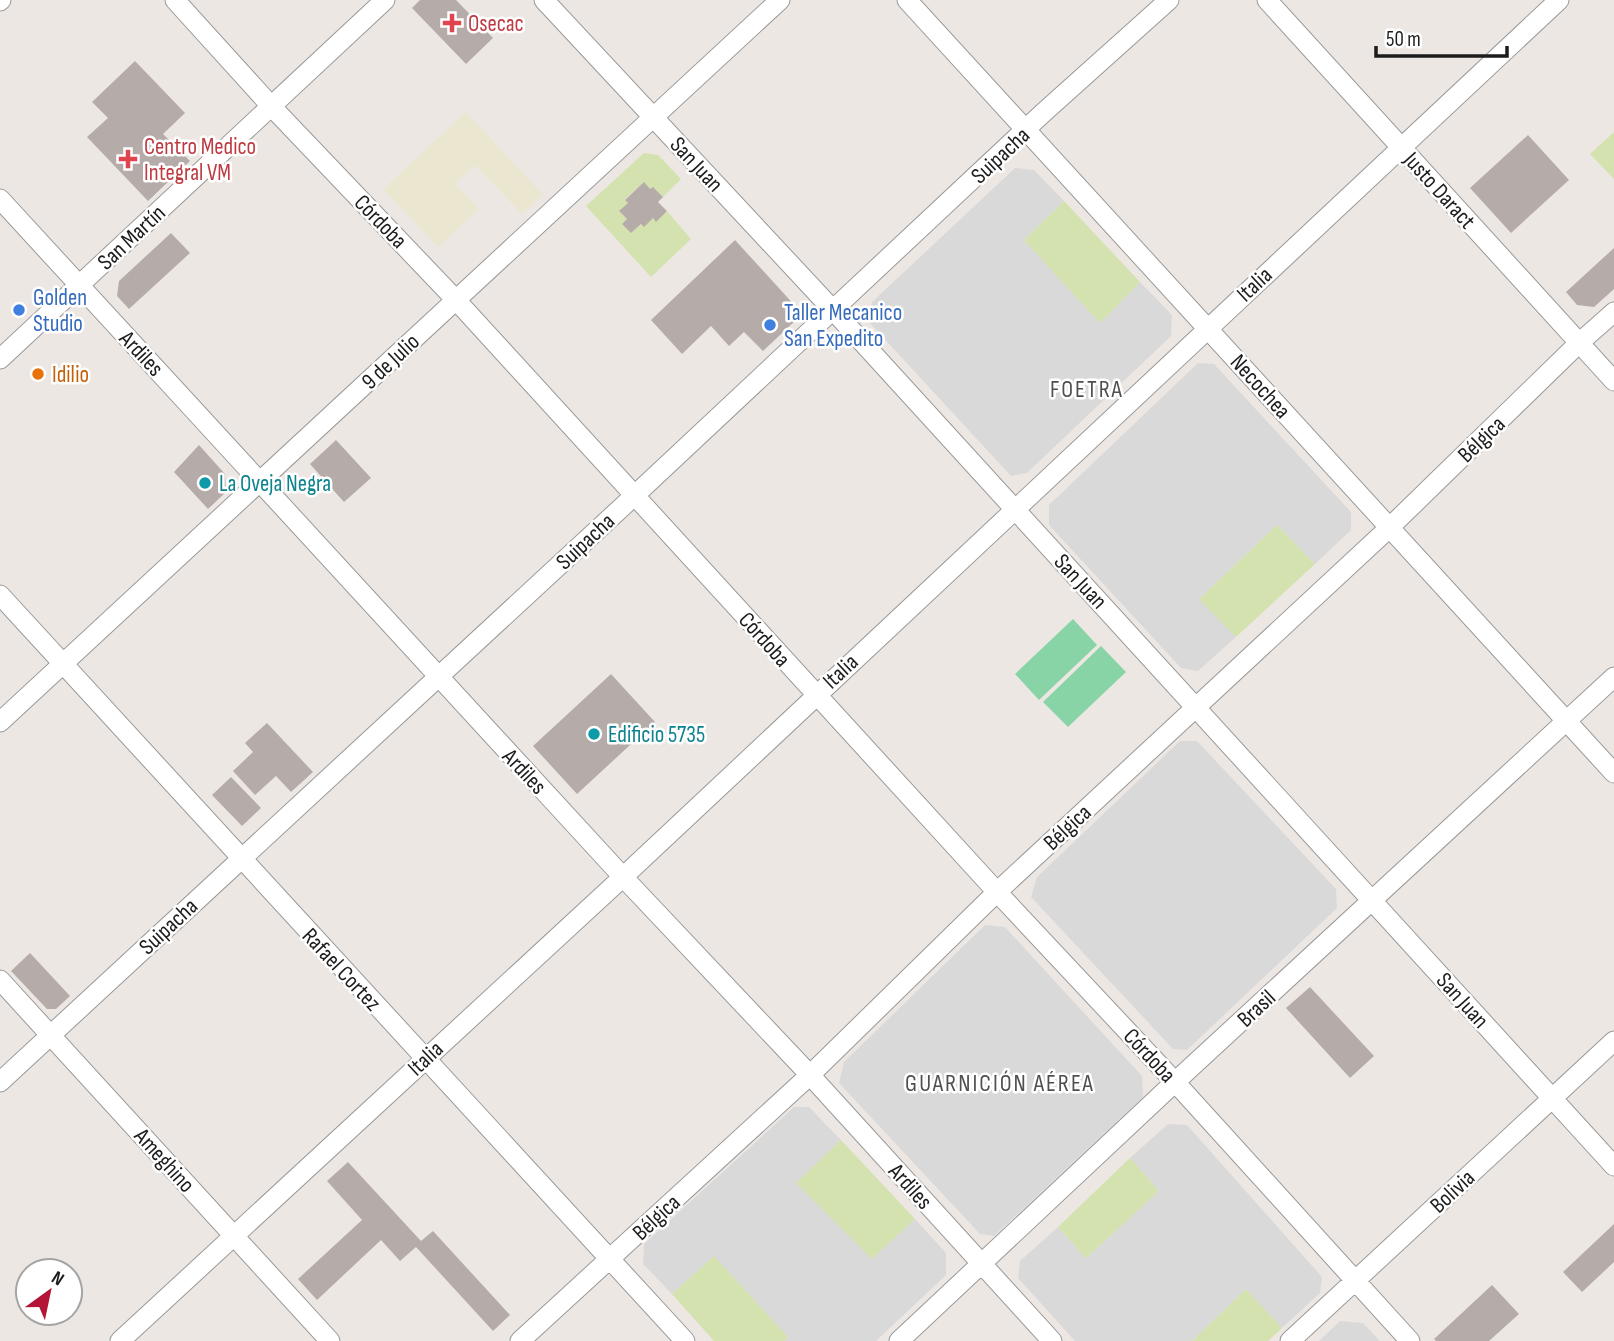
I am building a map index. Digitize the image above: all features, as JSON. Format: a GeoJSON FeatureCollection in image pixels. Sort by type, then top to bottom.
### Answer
{"type":"FeatureCollection","features":[{"type":"Feature","properties":{"kind":"street","name":"Córdoba"},"geometry":{"type":"LineString","coordinates":[[175,0],[271,106],[456,300],[1410,1341]]}},
{"type":"Feature","properties":{"kind":"street","name":"San Martín"},"geometry":{"type":"LineString","coordinates":[[0,359],[385,0]]}},
{"type":"Feature","properties":{"kind":"street","name":"San Juan"},"geometry":{"type":"LineString","coordinates":[[544,0],[833,310],[1614,1166]]}},
{"type":"Feature","properties":{"kind":"street","name":"9 de Julio"},"geometry":{"type":"LineString","coordinates":[[0,722],[780,0]]}},
{"type":"Feature","properties":{"kind":"street","name":"Necochea"},"geometry":{"type":"LineString","coordinates":[[907,0],[1614,774]]}},
{"type":"Feature","properties":{"kind":"street","name":"Suipacha"},"geometry":{"type":"LineString","coordinates":[[0,1082],[1169,0]]}},
{"type":"Feature","properties":{"kind":"street","name":"Justo Daract"},"geometry":{"type":"LineString","coordinates":[[1266,0],[1614,381]]}},
{"type":"Feature","properties":{"kind":"street","name":"Italia"},"geometry":{"type":"LineString","coordinates":[[120,1341],[623,877],[1559,0]]}},
{"type":"Feature","properties":{"kind":"street","name":"Ardiles"},"geometry":{"type":"LineString","coordinates":[[0,199],[438,677],[810,1075],[1052,1341]]}},
{"type":"Feature","properties":{"kind":"street","name":"Bélgica"},"geometry":{"type":"LineString","coordinates":[[520,1341],[810,1075],[996,892],[1389,528],[1578,343],[1614,312]]}},
{"type":"Feature","properties":{"kind":"street","name":"Rafael Cortez"},"geometry":{"type":"LineString","coordinates":[[0,595],[685,1341]]}},
{"type":"Feature","properties":{"kind":"street","name":"Brasil"},"geometry":{"type":"LineString","coordinates":[[899,1341],[1614,677]]}},
{"type":"Feature","properties":{"kind":"street","name":"Ameghino"},"geometry":{"type":"LineString","coordinates":[[0,980],[330,1341]]}},
{"type":"Feature","properties":{"kind":"street","name":"Bolivia"},"geometry":{"type":"LineString","coordinates":[[1290,1341],[1614,1041]]}},
{"type":"Feature","properties":{"kind":"shaded area"},"geometry":{"type":"Polygon","coordinates":[[[466,112],[543,195],[522,214],[475,165],[455,184],[479,209],[438,247],[383,189],[466,112]]]}},
{"type":"Feature","properties":{"kind":"shaded area","name":"FOETRA"},"geometry":{"type":"Polygon","coordinates":[[[1015,168],[1034,170],[1064,201],[1024,240],[1100,322],[1140,282],[1172,315],[1171,336],[1027,473],[1011,476],[867,320],[872,302],[1015,168]]]}},
{"type":"Feature","properties":{"kind":"shaded area","name":"FOETRA"},"geometry":{"type":"Polygon","coordinates":[[[1198,363],[1214,364],[1351,512],[1351,530],[1315,564],[1277,525],[1200,598],[1236,637],[1198,671],[1181,668],[1049,525],[1049,505],[1198,363]]]}},
{"type":"Feature","properties":{"kind":"shaded area"},"geometry":{"type":"Polygon","coordinates":[[[1180,741],[1197,741],[1336,889],[1337,908],[1187,1050],[1173,1049],[1031,897],[1037,877],[1180,741]]]}},
{"type":"Feature","properties":{"kind":"shaded area","name":"GUARNICIÓN AÉREA"},"geometry":{"type":"Polygon","coordinates":[[[985,925],[1005,927],[1142,1076],[1143,1097],[994,1236],[980,1234],[839,1083],[844,1062],[985,925]]]}},
{"type":"Feature","properties":{"kind":"shaded area"},"geometry":{"type":"Polygon","coordinates":[[[794,1107],[809,1107],[841,1140],[797,1182],[872,1259],[915,1219],[946,1253],[946,1275],[876,1341],[784,1341],[788,1337],[714,1257],[672,1294],[643,1264],[644,1244],[794,1107]]]}},
{"type":"Feature","properties":{"kind":"shaded area"},"geometry":{"type":"Polygon","coordinates":[[[1168,1124],[1187,1125],[1322,1277],[1320,1293],[1282,1328],[1246,1289],[1192,1341],[1075,1341],[1018,1278],[1020,1261],[1058,1227],[1086,1258],[1159,1191],[1130,1158],[1168,1124]]]}},
{"type":"Feature","properties":{"kind":"shaded area"},"geometry":{"type":"Polygon","coordinates":[[[1340,1321],[1363,1323],[1380,1341],[1319,1341],[1340,1321]]]}},
{"type":"Feature","properties":{"kind":"green space"},"geometry":{"type":"Polygon","coordinates":[[[1614,132],[1614,179],[1590,154],[1614,132]]]}},
{"type":"Feature","properties":{"kind":"green space"},"geometry":{"type":"Polygon","coordinates":[[[644,153],[658,155],[681,179],[663,197],[653,187],[650,189],[643,183],[625,199],[628,203],[619,211],[627,219],[622,224],[631,233],[653,218],[656,221],[667,211],[691,239],[651,277],[586,206],[644,153]]]}},
{"type":"Feature","properties":{"kind":"green space"},"geometry":{"type":"Polygon","coordinates":[[[1064,201],[1140,282],[1100,323],[1024,240],[1064,201]]]}},
{"type":"Feature","properties":{"kind":"green space"},"geometry":{"type":"Polygon","coordinates":[[[1277,525],[1315,564],[1236,637],[1199,599],[1277,525]]]}},
{"type":"Feature","properties":{"kind":"green space"},"geometry":{"type":"Polygon","coordinates":[[[1073,619],[1097,645],[1039,700],[1015,674],[1073,619]]]}},
{"type":"Feature","properties":{"kind":"green space"},"geometry":{"type":"Polygon","coordinates":[[[1101,646],[1126,672],[1068,727],[1043,702],[1101,646]]]}},
{"type":"Feature","properties":{"kind":"green space"},"geometry":{"type":"Polygon","coordinates":[[[841,1140],[915,1219],[872,1259],[796,1183],[841,1140]]]}},
{"type":"Feature","properties":{"kind":"green space"},"geometry":{"type":"Polygon","coordinates":[[[1130,1158],[1159,1191],[1086,1258],[1058,1227],[1130,1158]]]}},
{"type":"Feature","properties":{"kind":"green space"},"geometry":{"type":"Polygon","coordinates":[[[714,1256],[788,1337],[784,1341],[714,1341],[672,1294],[714,1256]]]}},
{"type":"Feature","properties":{"kind":"green space"},"geometry":{"type":"Polygon","coordinates":[[[1246,1289],[1282,1328],[1268,1341],[1192,1341],[1246,1289]]]}},
{"type":"Feature","properties":{"kind":"building","name":"Osecac"},"geometry":{"type":"Polygon","coordinates":[[[420,0],[456,0],[493,38],[466,64],[412,8],[420,0]]]}},
{"type":"Feature","properties":{"kind":"building"},"geometry":{"type":"Polygon","coordinates":[[[135,61],[185,113],[163,134],[190,161],[148,201],[87,137],[108,118],[92,102],[135,61]]]}},
{"type":"Feature","properties":{"kind":"building"},"geometry":{"type":"Polygon","coordinates":[[[1528,135],[1569,180],[1511,233],[1470,188],[1528,135]]]}},
{"type":"Feature","properties":{"kind":"building"},"geometry":{"type":"Polygon","coordinates":[[[644,182],[663,197],[658,202],[667,211],[656,222],[653,218],[644,227],[641,224],[631,233],[622,224],[627,219],[619,211],[628,203],[625,200],[644,182]]]}},
{"type":"Feature","properties":{"kind":"building"},"geometry":{"type":"Polygon","coordinates":[[[171,233],[190,253],[129,309],[117,296],[119,281],[171,233]]]}},
{"type":"Feature","properties":{"kind":"building"},"geometry":{"type":"Polygon","coordinates":[[[735,240],[797,308],[797,319],[763,351],[744,332],[729,346],[711,326],[682,354],[651,320],[735,240]]]}},
{"type":"Feature","properties":{"kind":"building"},"geometry":{"type":"Polygon","coordinates":[[[1614,248],[1614,289],[1594,307],[1577,305],[1566,292],[1614,248]]]}},
{"type":"Feature","properties":{"kind":"building"},"geometry":{"type":"Polygon","coordinates":[[[336,440],[371,478],[344,502],[310,464],[336,440]]]}},
{"type":"Feature","properties":{"kind":"building","name":"La Oveja Negra"},"geometry":{"type":"Polygon","coordinates":[[[199,445],[225,474],[226,492],[208,509],[174,472],[199,445]]]}},
{"type":"Feature","properties":{"kind":"building","name":"Edificio 5735"},"geometry":{"type":"Polygon","coordinates":[[[611,674],[655,722],[577,794],[533,746],[611,674]]]}},
{"type":"Feature","properties":{"kind":"building"},"geometry":{"type":"Polygon","coordinates":[[[267,723],[313,772],[291,792],[276,776],[255,795],[233,771],[253,752],[245,743],[267,723]]]}},
{"type":"Feature","properties":{"kind":"building"},"geometry":{"type":"Polygon","coordinates":[[[231,777],[261,808],[242,826],[212,795],[231,777]]]}},
{"type":"Feature","properties":{"kind":"building"},"geometry":{"type":"Polygon","coordinates":[[[30,953],[70,996],[56,1009],[47,1009],[11,971],[30,953]]]}},
{"type":"Feature","properties":{"kind":"building"},"geometry":{"type":"Polygon","coordinates":[[[1310,987],[1374,1056],[1350,1078],[1286,1008],[1310,987]]]}},
{"type":"Feature","properties":{"kind":"building"},"geometry":{"type":"Polygon","coordinates":[[[348,1162],[421,1241],[433,1231],[510,1315],[493,1331],[416,1247],[400,1261],[381,1240],[317,1300],[298,1279],[362,1220],[327,1181],[348,1162]]]}},
{"type":"Feature","properties":{"kind":"building"},"geometry":{"type":"Polygon","coordinates":[[[1614,1224],[1614,1262],[1582,1292],[1563,1272],[1614,1224]]]}},
{"type":"Feature","properties":{"kind":"building"},"geometry":{"type":"Polygon","coordinates":[[[1492,1285],[1519,1314],[1489,1341],[1434,1339],[1492,1285]]]}},
{"type":"Feature","properties":{"kind":"place","name":"Osecac"},"geometry":{"type":"Point","coordinates":[452,23]}},
{"type":"Feature","properties":{"kind":"place","name":"Centro Medico Integral VM"},"geometry":{"type":"Point","coordinates":[128,159]}},
{"type":"Feature","properties":{"kind":"place","name":"Golden Studio"},"geometry":{"type":"Point","coordinates":[19,310]}},
{"type":"Feature","properties":{"kind":"place","name":"Taller Mecanico San Expedito"},"geometry":{"type":"Point","coordinates":[770,325]}},
{"type":"Feature","properties":{"kind":"place","name":"Idilio"},"geometry":{"type":"Point","coordinates":[38,374]}},
{"type":"Feature","properties":{"kind":"place","name":"La Oveja Negra"},"geometry":{"type":"Point","coordinates":[205,483]}},
{"type":"Feature","properties":{"kind":"place","name":"Edificio 5735"},"geometry":{"type":"Point","coordinates":[594,734]}},
{"type":"Feature","properties":{"kind":"district","name":"FOETRA"},"geometry":{"type":"Point","coordinates":[1087,389]}},
{"type":"Feature","properties":{"kind":"district","name":"GUARNICIÓN AÉREA"},"geometry":{"type":"Point","coordinates":[1000,1083]}}]}
